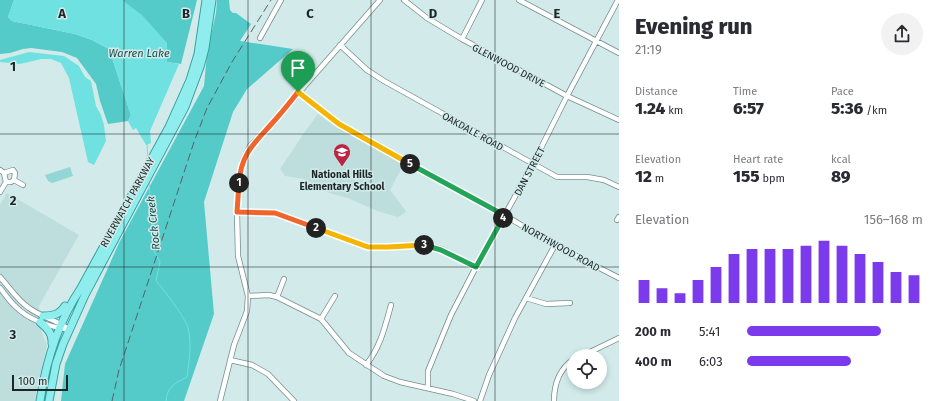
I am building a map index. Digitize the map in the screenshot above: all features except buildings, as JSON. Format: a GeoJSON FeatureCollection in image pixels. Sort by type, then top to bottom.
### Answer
{"type":"FeatureCollection","features":[{"type":"Feature","properties":{"kind":"main road","name":"RIVERWATCH PARKWAY"},"geometry":{"type":"LineString","coordinates":[[40,401],[51,351],[69,306],[169,127],[190,80],[198,54],[206,0]]}},
{"type":"Feature","properties":{"kind":"main road","name":"RIVERWATCH PARKWAY"},"geometry":{"type":"LineString","coordinates":[[49,401],[56,364],[63,344],[88,289],[185,107],[205,48],[212,0]]}},
{"type":"Feature","properties":{"kind":"main road"},"geometry":{"type":"LineString","coordinates":[[51,351],[52,338],[42,319],[61,312],[81,280],[92,266]]}},
{"type":"Feature","properties":{"kind":"street"},"geometry":{"type":"LineString","coordinates":[[260,38],[281,0]]}},
{"type":"Feature","properties":{"kind":"street"},"geometry":{"type":"LineString","coordinates":[[220,401],[234,345],[247,311],[248,296],[238,256],[237,212],[239,177],[243,160],[250,146],[274,121],[380,0]]}},
{"type":"Feature","properties":{"kind":"street","name":"GLENWOOD DRIVE"},"geometry":{"type":"LineString","coordinates":[[404,0],[427,18],[462,39],[567,96],[619,120]]}},
{"type":"Feature","properties":{"kind":"street"},"geometry":{"type":"LineString","coordinates":[[462,39],[482,0]]}},
{"type":"Feature","properties":{"kind":"street"},"geometry":{"type":"LineString","coordinates":[[519,0],[619,53]]}},
{"type":"Feature","properties":{"kind":"street","name":"DAN STREET"},"geometry":{"type":"LineString","coordinates":[[428,388],[428,371],[451,315],[533,164],[618,0]]}},
{"type":"Feature","properties":{"kind":"street","name":"OAKDALE ROAD"},"geometry":{"type":"LineString","coordinates":[[340,45],[367,70],[384,81],[557,177],[587,177],[604,180],[619,187]]}},
{"type":"Feature","properties":{"kind":"street","name":"NORTHWOOD ROAD"},"geometry":{"type":"LineString","coordinates":[[298,92],[339,124],[410,165],[504,215],[555,245],[619,278]]}},
{"type":"Feature","properties":{"kind":"street"},"geometry":{"type":"LineString","coordinates":[[6,182],[2,171],[12,170],[15,173],[14,180]]}},
{"type":"Feature","properties":{"kind":"street"},"geometry":{"type":"LineString","coordinates":[[6,182],[11,182],[14,180],[23,185]]}},
{"type":"Feature","properties":{"kind":"street"},"geometry":{"type":"LineString","coordinates":[[0,192],[6,182]]}},
{"type":"Feature","properties":{"kind":"street"},"geometry":{"type":"LineString","coordinates":[[237,212],[275,213],[368,247],[424,245],[441,250],[476,267]]}},
{"type":"Feature","properties":{"kind":"street"},"geometry":{"type":"LineString","coordinates":[[480,401],[489,375],[505,339],[555,245]]}},
{"type":"Feature","properties":{"kind":"street"},"geometry":{"type":"LineString","coordinates":[[0,277],[28,308],[42,319]]}},
{"type":"Feature","properties":{"kind":"street"},"geometry":{"type":"LineString","coordinates":[[277,297],[284,279]]}},
{"type":"Feature","properties":{"kind":"street"},"geometry":{"type":"LineString","coordinates":[[0,288],[16,307],[27,316],[42,319],[70,330]]}},
{"type":"Feature","properties":{"kind":"street"},"geometry":{"type":"LineString","coordinates":[[248,296],[269,295],[277,297],[321,319],[349,353],[384,376],[400,382],[453,394],[474,401]]}},
{"type":"Feature","properties":{"kind":"street"},"geometry":{"type":"LineString","coordinates":[[321,319],[335,296]]}},
{"type":"Feature","properties":{"kind":"street"},"geometry":{"type":"LineString","coordinates":[[526,298],[546,304],[570,303]]}},
{"type":"Feature","properties":{"kind":"street"},"geometry":{"type":"LineString","coordinates":[[366,365],[374,356],[379,346],[391,305]]}},
{"type":"Feature","properties":{"kind":"street"},"geometry":{"type":"LineString","coordinates":[[596,349],[619,338]]}},
{"type":"Feature","properties":{"kind":"street"},"geometry":{"type":"LineString","coordinates":[[230,360],[252,365],[268,374],[294,401]]}},
{"type":"Feature","properties":{"kind":"street"},"geometry":{"type":"LineString","coordinates":[[554,401],[554,388],[558,378],[567,365]]}},
{"type":"Feature","properties":{"kind":"shaded area"},"geometry":{"type":"Polygon","coordinates":[[[0,0],[14,0],[8,17],[12,21],[75,34],[92,40],[109,49],[131,115],[128,121],[108,124],[96,84],[77,58],[62,52],[31,48],[0,54],[0,0]]]}},
{"type":"Feature","properties":{"kind":"shaded area"},"geometry":{"type":"Polygon","coordinates":[[[122,0],[197,0],[181,64],[167,62],[122,0]]]}},
{"type":"Feature","properties":{"kind":"shaded area"},"geometry":{"type":"Polygon","coordinates":[[[217,0],[229,0],[230,10],[251,24],[240,41],[293,49],[247,89],[233,112],[204,202],[214,314],[184,401],[61,401],[65,364],[119,243],[204,86],[207,54],[216,13],[217,0]]]}},
{"type":"Feature","properties":{"kind":"shaded area","name":"National Hills Elementary School"},"geometry":{"type":"Polygon","coordinates":[[[318,114],[332,124],[404,164],[390,190],[406,211],[405,213],[398,217],[377,211],[348,198],[329,193],[304,179],[285,176],[280,169],[318,114]]]}},
{"type":"Feature","properties":{"kind":"shaded area"},"geometry":{"type":"Polygon","coordinates":[[[70,167],[73,176],[52,183],[48,181],[45,175],[70,167]]]}},
{"type":"Feature","properties":{"kind":"shaded area"},"geometry":{"type":"Polygon","coordinates":[[[7,193],[79,235],[39,306],[41,330],[47,346],[35,401],[0,401],[0,205],[7,193]]]}},
{"type":"Feature","properties":{"kind":"water","name":"Warren Lake"},"geometry":{"type":"Polygon","coordinates":[[[14,0],[122,0],[142,15],[167,43],[167,62],[179,64],[150,131],[151,143],[146,145],[136,128],[133,130],[128,121],[131,115],[109,49],[92,40],[75,34],[12,21],[8,17],[14,0]]]}},
{"type":"Feature","properties":{"kind":"water"},"geometry":{"type":"Polygon","coordinates":[[[29,52],[64,56],[79,66],[85,77],[91,81],[96,106],[104,125],[106,141],[94,165],[88,162],[69,78],[61,63],[51,59],[41,59],[20,64],[0,62],[0,60],[29,52]]]}},
{"type":"Feature","properties":{"kind":"waterway","name":"Rock Creek"},"geometry":{"type":"LineString","coordinates":[[147,144],[148,159]]}},
{"type":"Feature","properties":{"kind":"waterway","name":"Rock Creek"},"geometry":{"type":"LineString","coordinates":[[149,182],[154,251],[160,262],[156,281],[183,318],[188,328],[190,340],[187,377],[172,386],[168,392],[166,401]]}},
{"type":"Feature","properties":{"kind":"railway"},"geometry":{"type":"LineString","coordinates":[[112,401],[119,370],[194,142],[207,108],[232,62],[271,0]]}},
{"type":"Feature","properties":{"kind":"place","name":"National Hills Elementary School"},"geometry":{"type":"Point","coordinates":[342,167]}},
{"type":"Feature","properties":{"kind":"route"},"geometry":{"type":"LineString","coordinates":[[298,92],[339,124],[410,165],[504,215],[476,267],[441,250],[424,245],[368,247],[275,213],[237,212],[239,177],[243,160],[250,146],[274,121],[298,92]]}}]}
